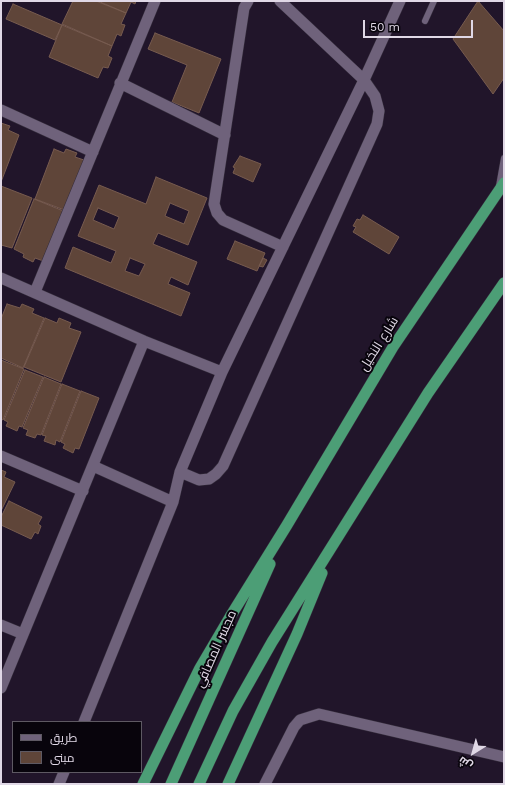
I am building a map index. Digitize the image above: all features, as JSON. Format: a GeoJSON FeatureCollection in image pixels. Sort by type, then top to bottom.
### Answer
{"type":"FeatureCollection","features":[{"type":"Feature","properties":{"kind":"highway","name":"شارع النخيل"},"geometry":{"type":"LineString","coordinates":[[288,525],[393,347],[501,186]]}},
{"type":"Feature","properties":{"kind":"highway"},"geometry":{"type":"LineString","coordinates":[[199,784],[233,711],[272,642],[333,547],[428,393],[504,283]]}},
{"type":"Feature","properties":{"kind":"highway"},"geometry":{"type":"LineString","coordinates":[[143,784],[200,668],[288,525]]}},
{"type":"Feature","properties":{"kind":"highway","name":"مجسر المصافي"},"geometry":{"type":"LineString","coordinates":[[171,784],[288,525]]}},
{"type":"Feature","properties":{"kind":"highway"},"geometry":{"type":"LineString","coordinates":[[228,784],[296,634],[333,547]]}},
{"type":"Feature","properties":{"kind":"street"},"geometry":{"type":"LineString","coordinates":[[34,292],[155,1]]}},
{"type":"Feature","properties":{"kind":"street"},"geometry":{"type":"LineString","coordinates":[[248,1],[244,8],[214,204],[217,213],[223,220],[283,247]]}},
{"type":"Feature","properties":{"kind":"street"},"geometry":{"type":"LineString","coordinates":[[180,472],[199,480],[209,479],[223,466],[377,124],[379,111],[375,96],[364,80],[280,1]]}},
{"type":"Feature","properties":{"kind":"street"},"geometry":{"type":"LineString","coordinates":[[84,721],[172,502],[180,472],[222,372],[364,80],[400,1]]}},
{"type":"Feature","properties":{"kind":"street"},"geometry":{"type":"LineString","coordinates":[[120,83],[225,135]]}},
{"type":"Feature","properties":{"kind":"street"},"geometry":{"type":"LineString","coordinates":[[1,110],[93,152]]}},
{"type":"Feature","properties":{"kind":"street"},"geometry":{"type":"LineString","coordinates":[[1,278],[144,341],[222,372]]}},
{"type":"Feature","properties":{"kind":"street"},"geometry":{"type":"LineString","coordinates":[[1,688],[144,341]]}},
{"type":"Feature","properties":{"kind":"street"},"geometry":{"type":"LineString","coordinates":[[1,456],[83,491]]}},
{"type":"Feature","properties":{"kind":"street"},"geometry":{"type":"LineString","coordinates":[[93,466],[172,502]]}},
{"type":"Feature","properties":{"kind":"street"},"geometry":{"type":"LineString","coordinates":[[1,625],[24,634]]}},
{"type":"Feature","properties":{"kind":"street"},"geometry":{"type":"LineString","coordinates":[[265,784],[294,727],[300,720],[319,714],[504,757]]}},
{"type":"Feature","properties":{"kind":"street"},"geometry":{"type":"LineString","coordinates":[[59,784],[64,773]]}},
{"type":"Feature","properties":{"kind":"lane"},"geometry":{"type":"LineString","coordinates":[[425,21],[434,1]]}},
{"type":"Feature","properties":{"kind":"lane"},"geometry":{"type":"LineString","coordinates":[[501,186],[504,158]]}},
{"type":"Feature","properties":{"kind":"building"},"geometry":{"type":"Polygon","coordinates":[[[73,1],[96,1],[126,13],[121,24],[125,25],[121,36],[117,34],[112,46],[62,24],[73,1]]]}},
{"type":"Feature","properties":{"kind":"building"},"geometry":{"type":"Polygon","coordinates":[[[98,1],[136,1],[135,4],[131,2],[126,13],[98,1]]]}},
{"type":"Feature","properties":{"kind":"building"},"geometry":{"type":"Polygon","coordinates":[[[478,1],[504,31],[504,78],[493,94],[453,39],[478,1]]]}},
{"type":"Feature","properties":{"kind":"building"},"geometry":{"type":"Polygon","coordinates":[[[13,4],[62,25],[55,40],[6,19],[13,4]]]}},
{"type":"Feature","properties":{"kind":"building"},"geometry":{"type":"Polygon","coordinates":[[[62,25],[112,46],[108,56],[112,58],[108,68],[103,67],[98,78],[49,57],[62,25]]]}},
{"type":"Feature","properties":{"kind":"building"},"geometry":{"type":"Polygon","coordinates":[[[155,33],[221,59],[199,113],[172,102],[187,65],[148,49],[155,33]]]}},
{"type":"Feature","properties":{"kind":"building"},"geometry":{"type":"Polygon","coordinates":[[[1,123],[10,126],[8,130],[19,135],[1,182],[1,123]]]}},
{"type":"Feature","properties":{"kind":"building"},"geometry":{"type":"Polygon","coordinates":[[[54,149],[64,153],[66,149],[77,153],[75,157],[87,161],[67,211],[35,199],[54,149]]]}},
{"type":"Feature","properties":{"kind":"building"},"geometry":{"type":"Polygon","coordinates":[[[240,156],[261,164],[253,182],[233,173],[235,168],[233,167],[240,156]]]}},
{"type":"Feature","properties":{"kind":"building"},"geometry":{"type":"Polygon","coordinates":[[[156,177],[207,198],[188,245],[158,233],[153,244],[197,262],[188,285],[171,277],[168,284],[190,293],[181,316],[65,268],[73,247],[111,263],[116,251],[78,236],[99,185],[146,204],[156,177]],[[170,203],[165,216],[184,224],[189,211],[170,203]],[[98,208],[93,220],[114,229],[119,217],[98,208]],[[130,258],[125,271],[139,276],[145,264],[130,258]]]}},
{"type":"Feature","properties":{"kind":"building"},"geometry":{"type":"Polygon","coordinates":[[[1,186],[32,198],[12,248],[1,245],[1,186]]]}},
{"type":"Feature","properties":{"kind":"building"},"geometry":{"type":"Polygon","coordinates":[[[34,199],[66,212],[46,262],[35,258],[33,262],[23,257],[24,254],[14,249],[34,199]]]}},
{"type":"Feature","properties":{"kind":"building"},"geometry":{"type":"Polygon","coordinates":[[[363,215],[399,237],[389,254],[353,232],[356,227],[353,226],[357,219],[360,220],[363,215]]]}},
{"type":"Feature","properties":{"kind":"building"},"geometry":{"type":"Polygon","coordinates":[[[235,241],[265,253],[257,271],[227,259],[235,241]]]}},
{"type":"Feature","properties":{"kind":"building"},"geometry":{"type":"Polygon","coordinates":[[[263,258],[267,260],[263,267],[259,266],[263,258]]]}},
{"type":"Feature","properties":{"kind":"building"},"geometry":{"type":"Polygon","coordinates":[[[7,304],[20,308],[22,304],[34,309],[32,313],[44,318],[23,368],[1,358],[1,319],[7,304]]]}},
{"type":"Feature","properties":{"kind":"building"},"geometry":{"type":"Polygon","coordinates":[[[45,318],[57,323],[59,318],[71,323],[69,328],[81,332],[61,382],[24,367],[45,318]]]}},
{"type":"Feature","properties":{"kind":"building"},"geometry":{"type":"Polygon","coordinates":[[[1,360],[24,369],[3,420],[1,419],[1,360]]]}},
{"type":"Feature","properties":{"kind":"building"},"geometry":{"type":"Polygon","coordinates":[[[25,370],[43,377],[22,427],[19,426],[17,431],[6,426],[8,422],[4,420],[25,370]]]}},
{"type":"Feature","properties":{"kind":"building"},"geometry":{"type":"Polygon","coordinates":[[[44,377],[61,384],[41,435],[37,434],[35,438],[26,435],[28,430],[23,428],[44,377]]]}},
{"type":"Feature","properties":{"kind":"building"},"geometry":{"type":"Polygon","coordinates":[[[62,384],[80,391],[60,442],[56,440],[55,445],[44,441],[46,436],[42,435],[62,384]]]}},
{"type":"Feature","properties":{"kind":"building"},"geometry":{"type":"Polygon","coordinates":[[[81,391],[99,398],[79,449],[75,448],[73,453],[63,448],[65,444],[61,442],[81,391]]]}},
{"type":"Feature","properties":{"kind":"building"},"geometry":{"type":"Polygon","coordinates":[[[1,470],[6,472],[4,477],[15,482],[1,511],[1,470]]]}},
{"type":"Feature","properties":{"kind":"building"},"geometry":{"type":"Polygon","coordinates":[[[9,501],[42,517],[38,524],[41,526],[38,534],[35,532],[31,539],[1,525],[1,517],[9,501]]]}}]}
